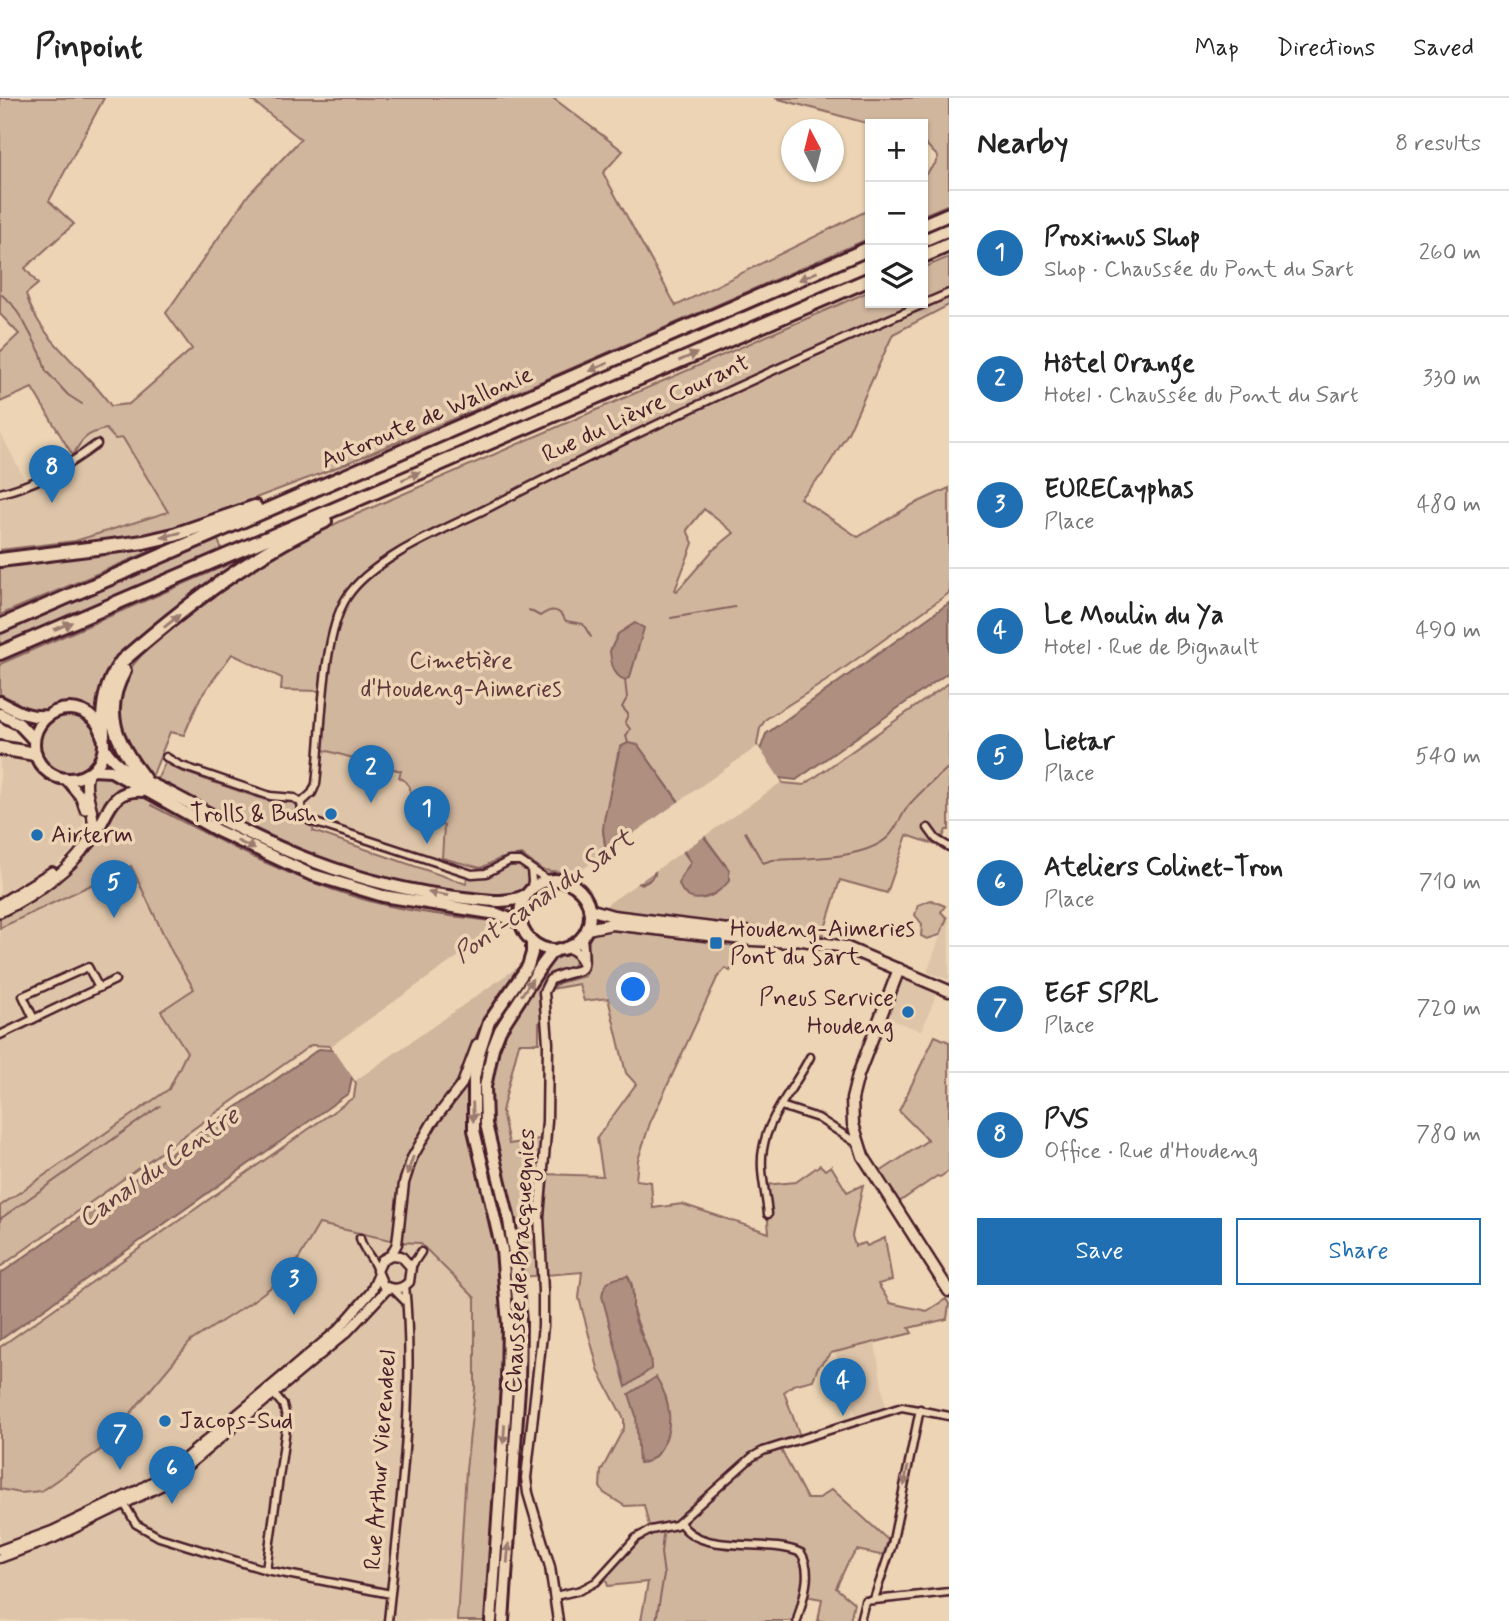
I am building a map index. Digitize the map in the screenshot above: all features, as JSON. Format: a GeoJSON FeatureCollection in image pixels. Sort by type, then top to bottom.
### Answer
{"type":"FeatureCollection","features":[{"type":"Feature","properties":{"kind":"highway"},"geometry":{"type":"LineString","coordinates":[[928,223],[949,214]]}},
{"type":"Feature","properties":{"kind":"highway"},"geometry":{"type":"LineString","coordinates":[[928,254],[949,245]]}},
{"type":"Feature","properties":{"kind":"highway","name":"Autoroute de Wallonie"},"geometry":{"type":"LineString","coordinates":[[0,626],[865,250]]}},
{"type":"Feature","properties":{"kind":"highway","name":"Autoroute de Wallonie"},"geometry":{"type":"LineString","coordinates":[[0,653],[865,281]]}},
{"type":"Feature","properties":{"kind":"highway"},"geometry":{"type":"LineString","coordinates":[[0,561],[144,542],[174,535],[258,506],[283,503]]}},
{"type":"Feature","properties":{"kind":"highway"},"geometry":{"type":"LineString","coordinates":[[91,772],[101,760],[104,741],[103,705],[114,671],[122,662],[234,573],[281,544],[331,519],[348,503]]}},
{"type":"Feature","properties":{"kind":"highway"},"geometry":{"type":"LineString","coordinates":[[144,785],[118,740],[113,708],[121,676],[148,640]]}},
{"type":"Feature","properties":{"kind":"highway"},"geometry":{"type":"LineString","coordinates":[[0,702],[33,718],[63,710],[80,711],[95,720],[114,761],[144,785],[218,831],[310,874],[383,896],[497,914],[521,923]]}},
{"type":"Feature","properties":{"kind":"highway"},"geometry":{"type":"LineString","coordinates":[[0,714],[19,724],[35,747],[40,765],[49,773],[66,779],[91,772],[111,771],[285,852],[352,876],[419,891],[506,901],[549,881],[563,881],[575,886],[584,896],[589,909],[584,933],[551,953],[500,1030],[487,1071],[485,1087],[486,1124],[509,1220],[520,1322],[518,1401],[503,1621]]}},
{"type":"Feature","properties":{"kind":"highway"},"geometry":{"type":"LineString","coordinates":[[35,747],[38,727],[48,716]]}},
{"type":"Feature","properties":{"kind":"highway"},"geometry":{"type":"LineString","coordinates":[[0,748],[35,747]]}},
{"type":"Feature","properties":{"kind":"highway"},"geometry":{"type":"LineString","coordinates":[[87,845],[99,829],[115,797],[144,785]]}},
{"type":"Feature","properties":{"kind":"highway"},"geometry":{"type":"LineString","coordinates":[[491,1621],[509,1333],[502,1250],[473,1120],[475,1070],[489,1022],[528,966],[532,953],[532,941],[521,923],[521,908],[528,893]]}},
{"type":"Feature","properties":{"kind":"highway"},"geometry":{"type":"LineString","coordinates":[[532,941],[548,949],[563,948]]}},
{"type":"Feature","properties":{"kind":"main road"},"geometry":{"type":"LineString","coordinates":[[2,906],[45,885],[87,845],[93,826],[85,786],[91,772]]}},
{"type":"Feature","properties":{"kind":"main road"},"geometry":{"type":"LineString","coordinates":[[2,906],[46,876],[74,853],[84,839],[87,820],[81,797],[66,779]]}},
{"type":"Feature","properties":{"kind":"main road"},"geometry":{"type":"LineString","coordinates":[[589,909],[613,916],[845,947],[949,991]]}},
{"type":"Feature","properties":{"kind":"main road"},"geometry":{"type":"LineString","coordinates":[[584,933],[612,924],[779,943],[805,941]]}},
{"type":"Feature","properties":{"kind":"main road"},"geometry":{"type":"LineString","coordinates":[[899,969],[914,971],[949,985]]}},
{"type":"Feature","properties":{"kind":"main road"},"geometry":{"type":"LineString","coordinates":[[899,969],[853,1092],[852,1116],[863,1156],[949,1291]]}},
{"type":"Feature","properties":{"kind":"street","name":"Rue du Lièvre Courant"},"geometry":{"type":"LineString","coordinates":[[302,803],[312,793],[316,784],[336,618],[353,587],[366,574],[438,533],[708,399],[949,293]]}},
{"type":"Feature","properties":{"kind":"street"},"geometry":{"type":"LineString","coordinates":[[0,493],[28,485],[52,473],[97,444]]}},
{"type":"Feature","properties":{"kind":"street"},"geometry":{"type":"LineString","coordinates":[[166,757],[179,765],[270,796],[294,798],[302,803],[303,816],[316,823],[472,874],[486,873],[514,861],[523,862],[549,881]]}},
{"type":"Feature","properties":{"kind":"street"},"geometry":{"type":"LineString","coordinates":[[928,828],[936,839],[949,847]]}},
{"type":"Feature","properties":{"kind":"street"},"geometry":{"type":"LineString","coordinates":[[528,893],[532,881],[531,869]]}},
{"type":"Feature","properties":{"kind":"street"},"geometry":{"type":"LineString","coordinates":[[583,964],[584,933]]}},
{"type":"Feature","properties":{"kind":"street"},"geometry":{"type":"LineString","coordinates":[[563,948],[576,952],[583,964]]}},
{"type":"Feature","properties":{"kind":"street","name":"Chaussée de Bracquegnies"},"geometry":{"type":"LineString","coordinates":[[558,1621],[550,1567],[526,1478],[544,1309],[538,1226],[547,1121],[548,1044],[544,992],[550,980],[577,972],[583,964]]}},
{"type":"Feature","properties":{"kind":"street"},"geometry":{"type":"LineString","coordinates":[[34,1019],[23,996],[88,967],[99,988]]}},
{"type":"Feature","properties":{"kind":"street"},"geometry":{"type":"LineString","coordinates":[[0,1035],[115,980]]}},
{"type":"Feature","properties":{"kind":"street"},"geometry":{"type":"LineString","coordinates":[[0,1550],[167,1483],[339,1329],[372,1292],[379,1265],[397,1244],[404,1183],[412,1158],[432,1123],[462,1084],[489,1022]]}},
{"type":"Feature","properties":{"kind":"street"},"geometry":{"type":"LineString","coordinates":[[768,1214],[763,1147],[781,1106],[810,1057]]}},
{"type":"Feature","properties":{"kind":"street"},"geometry":{"type":"LineString","coordinates":[[781,1106],[818,1118],[858,1144]]}},
{"type":"Feature","properties":{"kind":"street"},"geometry":{"type":"LineString","coordinates":[[360,1238],[362,1247],[370,1254],[378,1273],[406,1303]]}},
{"type":"Feature","properties":{"kind":"street"},"geometry":{"type":"LineString","coordinates":[[271,1391],[347,1332],[391,1288],[405,1285],[411,1277],[411,1267],[420,1253],[405,1259],[370,1254]]}},
{"type":"Feature","properties":{"kind":"street"},"geometry":{"type":"LineString","coordinates":[[405,1259],[411,1267]]}},
{"type":"Feature","properties":{"kind":"street","name":"Rue Arthur Vierendeel"},"geometry":{"type":"LineString","coordinates":[[388,1621],[406,1411],[409,1317],[405,1285]]}},
{"type":"Feature","properties":{"kind":"street"},"geometry":{"type":"LineString","coordinates":[[266,1570],[287,1421],[283,1405],[271,1391]]}},
{"type":"Feature","properties":{"kind":"street"},"geometry":{"type":"LineString","coordinates":[[555,1596],[589,1587],[636,1538],[650,1530],[668,1528],[680,1522],[752,1457],[763,1451],[902,1406],[949,1416]]}},
{"type":"Feature","properties":{"kind":"street"},"geometry":{"type":"LineString","coordinates":[[874,1599],[892,1545],[920,1409]]}},
{"type":"Feature","properties":{"kind":"street"},"geometry":{"type":"LineString","coordinates":[[0,1558],[54,1538],[122,1502]]}},
{"type":"Feature","properties":{"kind":"street"},"geometry":{"type":"LineString","coordinates":[[122,1502],[136,1524],[159,1537],[266,1570],[391,1594]]}},
{"type":"Feature","properties":{"kind":"street"},"geometry":{"type":"LineString","coordinates":[[680,1522],[686,1531],[702,1539],[730,1545],[785,1547],[801,1553],[805,1560],[806,1581],[797,1621]]}},
{"type":"Feature","properties":{"kind":"street"},"geometry":{"type":"LineString","coordinates":[[860,1621],[865,1601],[949,1592]]}},
{"type":"Feature","properties":{"kind":"shaded area"},"geometry":{"type":"Polygon","coordinates":[[[110,406],[168,512],[179,527],[146,535],[0,555],[0,432],[26,482],[73,456],[110,406]]]}},
{"type":"Feature","properties":{"kind":"shaded area"},"geometry":{"type":"Polygon","coordinates":[[[322,750],[401,771],[411,792],[438,810],[444,826],[442,860],[314,819],[307,814],[305,804],[314,796],[319,784],[322,750]]]}},
{"type":"Feature","properties":{"kind":"shaded area"},"geometry":{"type":"Polygon","coordinates":[[[0,753],[30,756],[43,774],[66,785],[80,802],[84,821],[79,840],[71,852],[45,874],[0,902],[0,753]]]}},
{"type":"Feature","properties":{"kind":"shaded area"},"geometry":{"type":"Polygon","coordinates":[[[131,865],[172,952],[194,990],[311,1045],[0,1263],[0,928],[131,865]]]}},
{"type":"Feature","properties":{"kind":"shaded area"},"geometry":{"type":"Polygon","coordinates":[[[947,918],[949,919],[949,980],[927,972],[947,918]]]}},
{"type":"Feature","properties":{"kind":"shaded area"},"geometry":{"type":"Polygon","coordinates":[[[902,980],[937,992],[922,1031],[889,1019],[902,980]]]}},
{"type":"Feature","properties":{"kind":"shaded area"},"geometry":{"type":"Polygon","coordinates":[[[319,1224],[400,1242],[420,1243],[475,1298],[475,1388],[466,1470],[457,1621],[0,1621],[0,1489],[20,1493],[151,1387],[191,1341],[250,1303],[291,1272],[319,1224]]]}},
{"type":"Feature","properties":{"kind":"shaded area"},"geometry":{"type":"Polygon","coordinates":[[[875,1342],[886,1411],[858,1421],[835,1352],[875,1342]]]}},
{"type":"Feature","properties":{"kind":"green space"},"geometry":{"type":"Polygon","coordinates":[[[0,98],[104,98],[49,201],[74,224],[25,268],[38,284],[26,294],[41,325],[111,406],[129,404],[192,349],[166,313],[249,194],[301,139],[249,98],[553,98],[623,151],[603,173],[676,306],[865,212],[865,240],[501,399],[335,468],[179,527],[116,541],[0,555],[0,550],[75,541],[168,512],[123,438],[115,439],[106,429],[94,433],[82,441],[73,456],[32,388],[0,402],[0,352],[19,334],[0,314],[0,98]]]}},
{"type":"Feature","properties":{"kind":"green space"},"geometry":{"type":"Polygon","coordinates":[[[775,98],[949,98],[949,204],[928,213],[928,172],[938,157],[928,146],[928,119],[865,119],[865,123],[775,98]]]}},
{"type":"Feature","properties":{"kind":"green space","name":"Cimetière d'Houdeng-Aimeries"},"geometry":{"type":"Polygon","coordinates":[[[949,257],[949,305],[893,334],[848,433],[823,474],[800,498],[858,537],[912,505],[949,488],[949,593],[826,681],[766,719],[760,728],[757,745],[783,783],[804,785],[949,683],[949,830],[946,830],[939,846],[907,835],[887,893],[840,880],[823,935],[604,910],[582,877],[542,870],[522,855],[499,859],[481,868],[442,858],[444,826],[435,823],[438,810],[410,801],[409,787],[399,777],[401,771],[320,749],[325,695],[320,691],[281,690],[282,678],[232,654],[200,698],[184,735],[170,732],[152,777],[140,768],[125,747],[116,705],[128,671],[149,646],[247,569],[341,521],[865,293],[865,308],[928,308],[928,266],[949,257]],[[704,509],[687,530],[693,543],[675,590],[677,591],[713,550],[734,533],[704,509]],[[642,751],[618,753],[603,831],[607,859],[655,875],[656,855],[682,850],[691,863],[685,871],[705,898],[720,888],[729,870],[642,751]]]}},
{"type":"Feature","properties":{"kind":"green space"},"geometry":{"type":"Polygon","coordinates":[[[186,536],[0,615],[0,565],[186,536]]]}},
{"type":"Feature","properties":{"kind":"green space"},"geometry":{"type":"Polygon","coordinates":[[[218,540],[222,550],[0,646],[0,634],[218,540]]]}},
{"type":"Feature","properties":{"kind":"green space"},"geometry":{"type":"Polygon","coordinates":[[[259,551],[121,657],[100,719],[91,710],[66,704],[36,714],[20,708],[17,702],[0,694],[0,664],[259,551]]]}},
{"type":"Feature","properties":{"kind":"green space"},"geometry":{"type":"Polygon","coordinates":[[[63,715],[75,715],[90,723],[98,738],[98,750],[90,765],[75,773],[63,773],[48,765],[40,750],[40,738],[48,723],[63,715]]]}},
{"type":"Feature","properties":{"kind":"green space"},"geometry":{"type":"Polygon","coordinates":[[[165,763],[265,800],[293,799],[300,817],[314,825],[313,831],[466,884],[467,876],[476,877],[513,866],[528,870],[529,881],[521,893],[514,896],[495,896],[412,885],[362,874],[298,852],[249,830],[157,780],[165,763]]]}},
{"type":"Feature","properties":{"kind":"green space"},"geometry":{"type":"Polygon","coordinates":[[[103,774],[125,786],[110,796],[101,813],[98,813],[89,781],[95,775],[103,774]]]}},
{"type":"Feature","properties":{"kind":"green space"},"geometry":{"type":"Polygon","coordinates":[[[136,793],[249,850],[337,886],[401,905],[505,919],[527,944],[519,967],[498,996],[476,1036],[463,1077],[413,1151],[395,1241],[319,1224],[291,1272],[250,1303],[191,1341],[100,1450],[41,1491],[20,1493],[0,1489],[0,1347],[354,1097],[356,1083],[330,1046],[311,1045],[0,1267],[0,1206],[169,1089],[187,1052],[161,1011],[194,989],[172,952],[131,866],[0,928],[0,916],[37,896],[53,883],[113,804],[136,793]]]}},
{"type":"Feature","properties":{"kind":"green space"},"geometry":{"type":"Polygon","coordinates":[[[931,900],[945,906],[941,912],[947,918],[940,935],[927,939],[921,936],[922,924],[915,915],[918,905],[931,900]]]}},
{"type":"Feature","properties":{"kind":"green space"},"geometry":{"type":"Polygon","coordinates":[[[609,929],[743,947],[730,971],[725,968],[717,978],[650,1123],[638,1160],[636,1180],[651,1182],[653,1208],[682,1204],[769,1233],[765,1185],[796,1182],[820,1165],[825,1170],[831,1166],[847,1192],[863,1185],[852,1236],[855,1246],[865,1243],[867,1246],[885,1238],[892,1280],[878,1284],[890,1303],[927,1311],[946,1299],[949,1304],[947,1319],[909,1328],[912,1333],[831,1353],[818,1367],[813,1380],[793,1385],[784,1392],[801,1439],[779,1446],[807,1499],[818,1499],[832,1489],[888,1540],[884,1553],[880,1555],[857,1550],[847,1564],[836,1588],[854,1603],[850,1621],[818,1621],[822,1599],[805,1596],[797,1621],[641,1621],[648,1582],[608,1586],[604,1574],[622,1553],[650,1530],[644,1505],[625,1506],[604,1493],[600,1487],[601,1471],[624,1428],[624,1419],[599,1372],[579,1298],[582,1272],[521,1277],[489,1125],[489,1088],[504,1032],[551,960],[563,953],[573,955],[575,961],[572,967],[550,973],[542,984],[545,1022],[539,1023],[539,1043],[519,1043],[502,1111],[509,1144],[546,1138],[543,1174],[603,1176],[597,1138],[636,1084],[626,1073],[608,998],[584,1001],[579,984],[551,989],[559,983],[585,976],[589,968],[589,941],[598,932],[609,929]],[[628,1276],[615,1340],[627,1386],[651,1360],[633,1310],[632,1285],[628,1276]]]}},
{"type":"Feature","properties":{"kind":"green space"},"geometry":{"type":"Polygon","coordinates":[[[935,1036],[949,1042],[949,1171],[899,1202],[880,1172],[928,1140],[899,1111],[935,1036]]]}},
{"type":"Feature","properties":{"kind":"green space"},"geometry":{"type":"Polygon","coordinates":[[[471,1069],[468,1106],[470,1130],[496,1245],[503,1316],[486,1621],[457,1621],[466,1470],[475,1388],[475,1298],[420,1243],[400,1242],[406,1188],[415,1156],[471,1069]]]}},
{"type":"Feature","properties":{"kind":"water","name":"Canal du Centre"},"geometry":{"type":"Polygon","coordinates":[[[949,603],[949,672],[796,780],[779,778],[701,833],[729,870],[729,881],[724,887],[710,896],[696,899],[683,892],[679,884],[691,862],[683,850],[656,864],[649,881],[641,884],[631,882],[352,1077],[349,1093],[0,1340],[0,1274],[319,1049],[333,1050],[534,909],[544,894],[561,891],[607,858],[604,820],[620,747],[628,743],[638,745],[681,805],[760,750],[766,734],[949,603]]]}},
{"type":"Feature","properties":{"kind":"water"},"geometry":{"type":"Polygon","coordinates":[[[635,623],[644,628],[630,677],[625,680],[615,672],[610,651],[618,634],[635,623]]]}},
{"type":"Feature","properties":{"kind":"water"},"geometry":{"type":"Polygon","coordinates":[[[628,1276],[634,1316],[649,1354],[651,1369],[626,1387],[602,1296],[610,1281],[628,1276]]]}},
{"type":"Feature","properties":{"kind":"water"},"geometry":{"type":"Polygon","coordinates":[[[656,1377],[668,1405],[669,1426],[667,1436],[657,1454],[649,1461],[639,1463],[636,1416],[629,1394],[656,1377]]]}},
{"type":"Feature","properties":{"kind":"pier","name":"Pont-canal du Sart"},"geometry":{"type":"Polygon","coordinates":[[[758,746],[782,782],[355,1081],[331,1046],[758,746]]]}},
{"type":"Feature","properties":{"kind":"waterway"},"geometry":{"type":"LineString","coordinates":[[2,295],[24,322],[41,354],[46,371],[68,395],[82,404]]}},
{"type":"Feature","properties":{"kind":"waterway"},"geometry":{"type":"LineString","coordinates":[[671,618],[735,607]]}},
{"type":"Feature","properties":{"kind":"waterway"},"geometry":{"type":"LineString","coordinates":[[529,610],[540,616],[551,611],[558,612],[566,621],[583,624],[591,637]]}},
{"type":"Feature","properties":{"kind":"waterway"},"geometry":{"type":"LineString","coordinates":[[625,680],[627,698],[622,707],[628,714],[625,722],[630,729],[626,736],[628,743]]}},
{"type":"Feature","properties":{"kind":"waterway"},"geometry":{"type":"LineString","coordinates":[[745,832],[763,863],[864,850],[888,837],[909,805],[949,767]]}},
{"type":"Feature","properties":{"kind":"waterway"},"geometry":{"type":"LineString","coordinates":[[151,805],[259,860],[344,893],[405,909],[501,922]]}},
{"type":"Feature","properties":{"kind":"waterway"},"geometry":{"type":"LineString","coordinates":[[0,1219],[160,1106]]}},
{"type":"Feature","properties":{"kind":"waterway"},"geometry":{"type":"LineString","coordinates":[[656,1621],[664,1575],[661,1553],[663,1535]]}},
{"type":"Feature","properties":{"kind":"place","name":"PVS"},"geometry":{"type":"Point","coordinates":[52,503]}},
{"type":"Feature","properties":{"kind":"place","name":"Hôtel Orange"},"geometry":{"type":"Point","coordinates":[371,803]}},
{"type":"Feature","properties":{"kind":"place","name":"Trolls & Bush"},"geometry":{"type":"Point","coordinates":[331,814]}},
{"type":"Feature","properties":{"kind":"place","name":"Airterm"},"geometry":{"type":"Point","coordinates":[37,835]}},
{"type":"Feature","properties":{"kind":"place","name":"Proximus Shop"},"geometry":{"type":"Point","coordinates":[427,844]}},
{"type":"Feature","properties":{"kind":"place","name":"Lietar"},"geometry":{"type":"Point","coordinates":[114,918]}},
{"type":"Feature","properties":{"kind":"place","name":"Houdeng-Aimeries Pont du Sart"},"geometry":{"type":"Point","coordinates":[716,943]}},
{"type":"Feature","properties":{"kind":"place","name":"Pneus Service Houdeng"},"geometry":{"type":"Point","coordinates":[908,1012]}},
{"type":"Feature","properties":{"kind":"place","name":"EURECayphas"},"geometry":{"type":"Point","coordinates":[294,1315]}},
{"type":"Feature","properties":{"kind":"place","name":"Le Moulin du Ya"},"geometry":{"type":"Point","coordinates":[843,1416]}},
{"type":"Feature","properties":{"kind":"place","name":"Jacops-Sud"},"geometry":{"type":"Point","coordinates":[165,1421]}},
{"type":"Feature","properties":{"kind":"place","name":"EGF SPRL"},"geometry":{"type":"Point","coordinates":[120,1470]}},
{"type":"Feature","properties":{"kind":"place","name":"Ateliers Colinet-Tron"},"geometry":{"type":"Point","coordinates":[172,1504]}}]}
